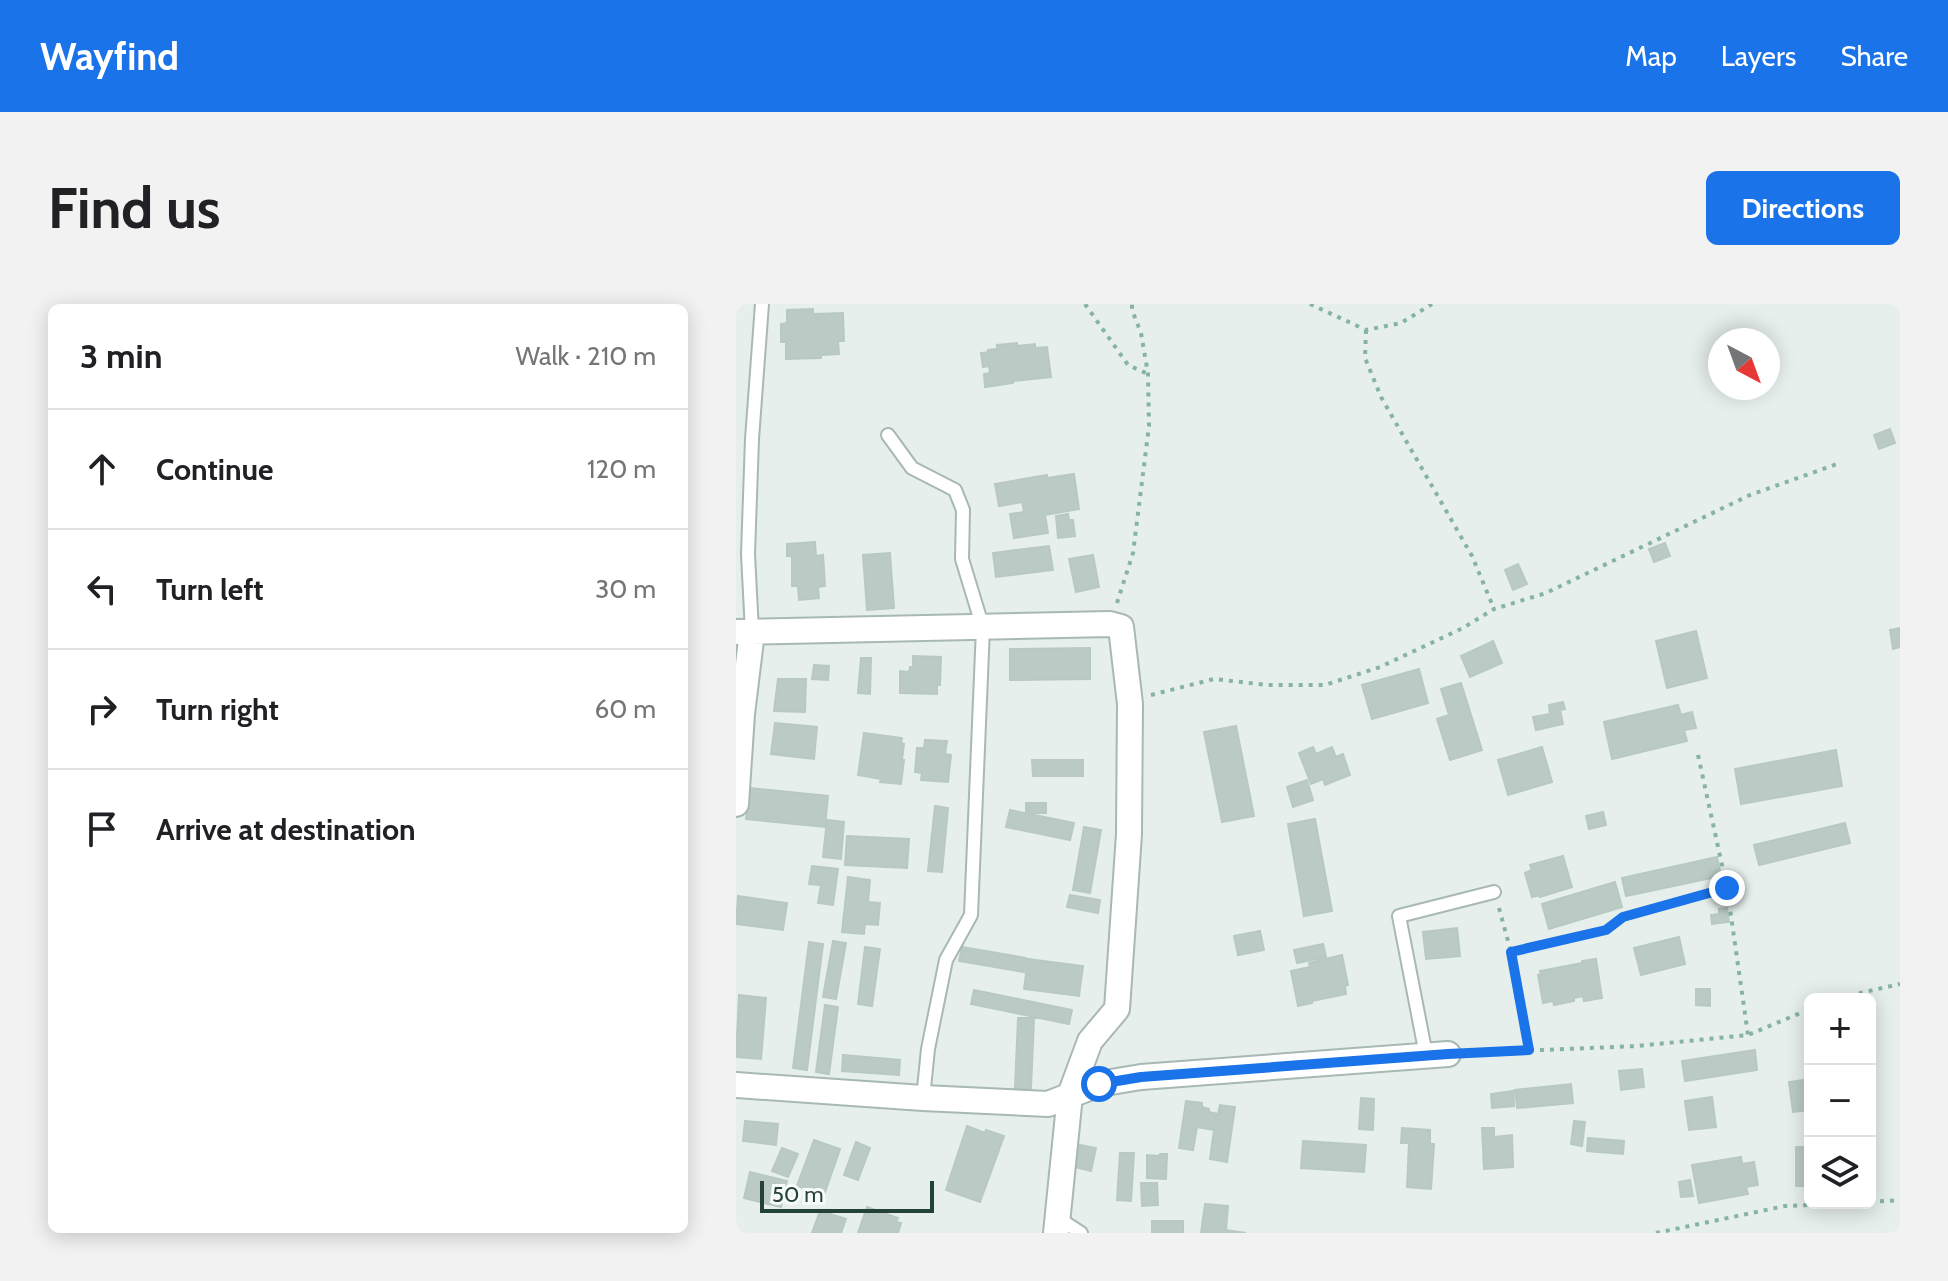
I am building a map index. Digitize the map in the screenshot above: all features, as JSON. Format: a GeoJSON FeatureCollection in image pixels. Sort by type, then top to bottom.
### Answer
{"type":"FeatureCollection","features":[{"type":"Feature","properties":{"kind":"street"},"geometry":{"type":"LineString","coordinates":[[736,804],[744,632],[1110,624],[1121,627],[1129,695],[1129,834],[1117,1009],[1090,1041],[1070,1095],[1057,1225]]}},
{"type":"Feature","properties":{"kind":"street"},"geometry":{"type":"LineString","coordinates":[[736,1085],[1048,1104],[1099,1084],[1141,1077],[1437,1055]]}},
{"type":"Feature","properties":{"kind":"lane"},"geometry":{"type":"LineString","coordinates":[[744,632],[752,439],[762,304]]}},
{"type":"Feature","properties":{"kind":"lane"},"geometry":{"type":"LineString","coordinates":[[888,435],[912,468],[955,490],[963,510],[962,559],[983,628],[971,915],[946,960],[928,1049],[923,1098]]}},
{"type":"Feature","properties":{"kind":"lane"},"geometry":{"type":"LineString","coordinates":[[1437,1055],[1399,916],[1494,892]]}},
{"type":"Feature","properties":{"kind":"lane"},"geometry":{"type":"LineString","coordinates":[[1057,1225],[1081,1233]]}},
{"type":"Feature","properties":{"kind":"path"},"geometry":{"type":"LineString","coordinates":[[1085,304],[1128,365],[1148,374]]}},
{"type":"Feature","properties":{"kind":"path"},"geometry":{"type":"LineString","coordinates":[[1110,624],[1133,553],[1149,426],[1148,374],[1132,304]]}},
{"type":"Feature","properties":{"kind":"path"},"geometry":{"type":"LineString","coordinates":[[1310,304],[1366,330],[1401,323],[1432,304]]}},
{"type":"Feature","properties":{"kind":"path"},"geometry":{"type":"LineString","coordinates":[[1366,330],[1365,358],[1381,397],[1472,556],[1494,609]]}},
{"type":"Feature","properties":{"kind":"path"},"geometry":{"type":"LineString","coordinates":[[1129,695],[1152,695],[1214,679],[1267,685],[1325,685],[1380,667],[1463,628],[1494,609],[1546,593],[1750,495],[1837,464]]}},
{"type":"Feature","properties":{"kind":"path"},"geometry":{"type":"LineString","coordinates":[[1698,755],[1727,888],[1748,1035]]}},
{"type":"Feature","properties":{"kind":"path"},"geometry":{"type":"LineString","coordinates":[[1511,952],[1606,930],[1623,917],[1727,888]]}},
{"type":"Feature","properties":{"kind":"path"},"geometry":{"type":"LineString","coordinates":[[1494,892],[1511,952],[1529,1050]]}},
{"type":"Feature","properties":{"kind":"path"},"geometry":{"type":"LineString","coordinates":[[1860,993],[1900,984]]}},
{"type":"Feature","properties":{"kind":"path"},"geometry":{"type":"LineString","coordinates":[[1437,1055],[1637,1046],[1748,1035],[1804,1012]]}},
{"type":"Feature","properties":{"kind":"path"},"geometry":{"type":"LineString","coordinates":[[1876,1202],[1900,1200]]}},
{"type":"Feature","properties":{"kind":"path"},"geometry":{"type":"LineString","coordinates":[[1656,1233],[1785,1206],[1804,1205]]}},
{"type":"Feature","properties":{"kind":"building"},"geometry":{"type":"Polygon","coordinates":[[[813,309],[813,314],[843,313],[844,341],[838,341],[839,354],[786,359],[786,342],[781,342],[781,324],[787,323],[787,310],[813,309]]]}},
{"type":"Feature","properties":{"kind":"building"},"geometry":{"type":"Polygon","coordinates":[[[1017,343],[1017,346],[1035,344],[1035,348],[1047,347],[1051,377],[985,387],[984,374],[990,373],[989,366],[983,367],[981,353],[997,349],[997,345],[1017,343]]]}},
{"type":"Feature","properties":{"kind":"building"},"geometry":{"type":"Polygon","coordinates":[[[1890,429],[1895,443],[1879,449],[1874,435],[1890,429]]]}},
{"type":"Feature","properties":{"kind":"building"},"geometry":{"type":"Polygon","coordinates":[[[1074,474],[1079,509],[1045,515],[1048,533],[1014,538],[1010,514],[1024,512],[1022,502],[999,506],[995,484],[1074,474]]]}},
{"type":"Feature","properties":{"kind":"building"},"geometry":{"type":"Polygon","coordinates":[[[1068,514],[1069,520],[1073,520],[1075,536],[1058,538],[1056,516],[1068,514]]]}},
{"type":"Feature","properties":{"kind":"building"},"geometry":{"type":"Polygon","coordinates":[[[815,542],[816,556],[823,555],[825,586],[818,587],[819,598],[799,600],[798,586],[792,586],[792,556],[787,556],[787,544],[815,542]]]}},
{"type":"Feature","properties":{"kind":"building"},"geometry":{"type":"Polygon","coordinates":[[[1665,543],[1670,556],[1654,562],[1649,549],[1665,543]]]}},
{"type":"Feature","properties":{"kind":"building"},"geometry":{"type":"Polygon","coordinates":[[[1049,546],[1053,570],[996,577],[993,553],[1049,546]]]}},
{"type":"Feature","properties":{"kind":"building"},"geometry":{"type":"Polygon","coordinates":[[[890,553],[894,608],[867,610],[863,555],[890,553]]]}},
{"type":"Feature","properties":{"kind":"building"},"geometry":{"type":"Polygon","coordinates":[[[1093,555],[1099,587],[1076,592],[1069,559],[1093,555]]]}},
{"type":"Feature","properties":{"kind":"building"},"geometry":{"type":"Polygon","coordinates":[[[1518,564],[1527,584],[1513,590],[1505,570],[1518,564]]]}},
{"type":"Feature","properties":{"kind":"building"},"geometry":{"type":"Polygon","coordinates":[[[1900,628],[1900,647],[1893,649],[1890,630],[1900,628]]]}},
{"type":"Feature","properties":{"kind":"building"},"geometry":{"type":"Polygon","coordinates":[[[1696,631],[1707,678],[1667,688],[1656,641],[1696,631]]]}},
{"type":"Feature","properties":{"kind":"building"},"geometry":{"type":"Polygon","coordinates":[[[1493,641],[1502,663],[1470,677],[1461,656],[1493,641]]]}},
{"type":"Feature","properties":{"kind":"building"},"geometry":{"type":"Polygon","coordinates":[[[1090,648],[1090,679],[1010,680],[1010,649],[1090,648]]]}},
{"type":"Feature","properties":{"kind":"building"},"geometry":{"type":"Polygon","coordinates":[[[913,656],[941,657],[937,694],[900,693],[900,671],[909,672],[913,667],[913,656]]]}},
{"type":"Feature","properties":{"kind":"building"},"geometry":{"type":"Polygon","coordinates":[[[861,658],[871,658],[870,694],[858,693],[861,658]]]}},
{"type":"Feature","properties":{"kind":"building"},"geometry":{"type":"Polygon","coordinates":[[[814,665],[829,666],[828,680],[812,679],[814,665]]]}},
{"type":"Feature","properties":{"kind":"building"},"geometry":{"type":"Polygon","coordinates":[[[1419,669],[1428,703],[1372,719],[1362,685],[1419,669]]]}},
{"type":"Feature","properties":{"kind":"building"},"geometry":{"type":"Polygon","coordinates":[[[778,679],[806,679],[805,712],[774,711],[778,679]]]}},
{"type":"Feature","properties":{"kind":"building"},"geometry":{"type":"Polygon","coordinates":[[[1461,683],[1482,750],[1450,760],[1437,719],[1449,715],[1441,689],[1461,683]]]}},
{"type":"Feature","properties":{"kind":"building"},"geometry":{"type":"Polygon","coordinates":[[[1563,702],[1565,709],[1560,710],[1563,724],[1536,730],[1533,717],[1550,714],[1549,705],[1563,702]]]}},
{"type":"Feature","properties":{"kind":"building"},"geometry":{"type":"Polygon","coordinates":[[[1678,705],[1681,715],[1692,712],[1696,728],[1684,730],[1687,741],[1612,759],[1604,722],[1678,705]]]}},
{"type":"Feature","properties":{"kind":"building"},"geometry":{"type":"Polygon","coordinates":[[[775,723],[817,727],[814,759],[771,754],[775,723]]]}},
{"type":"Feature","properties":{"kind":"building"},"geometry":{"type":"Polygon","coordinates":[[[1236,726],[1254,816],[1222,822],[1204,732],[1236,726]]]}},
{"type":"Feature","properties":{"kind":"building"},"geometry":{"type":"Polygon","coordinates":[[[864,733],[902,738],[904,760],[901,784],[858,775],[864,733]]]}},
{"type":"Feature","properties":{"kind":"building"},"geometry":{"type":"Polygon","coordinates":[[[925,740],[947,741],[945,754],[951,755],[948,782],[921,780],[922,773],[915,772],[917,748],[924,748],[925,740]]]}},
{"type":"Feature","properties":{"kind":"building"},"geometry":{"type":"Polygon","coordinates":[[[1313,747],[1316,754],[1332,747],[1336,757],[1343,754],[1350,775],[1325,785],[1323,779],[1311,784],[1299,753],[1313,747]]]}},
{"type":"Feature","properties":{"kind":"building"},"geometry":{"type":"Polygon","coordinates":[[[1542,747],[1552,782],[1508,795],[1498,760],[1542,747]]]}},
{"type":"Feature","properties":{"kind":"building"},"geometry":{"type":"Polygon","coordinates":[[[1836,750],[1842,786],[1741,804],[1735,769],[1836,750]]]}},
{"type":"Feature","properties":{"kind":"building"},"geometry":{"type":"Polygon","coordinates":[[[1032,760],[1083,760],[1083,776],[1033,776],[1032,760]]]}},
{"type":"Feature","properties":{"kind":"building"},"geometry":{"type":"Polygon","coordinates":[[[1307,780],[1313,800],[1293,807],[1287,787],[1307,780]]]}},
{"type":"Feature","properties":{"kind":"building"},"geometry":{"type":"Polygon","coordinates":[[[750,788],[828,796],[825,827],[746,819],[750,788]]]}},
{"type":"Feature","properties":{"kind":"building"},"geometry":{"type":"Polygon","coordinates":[[[1026,803],[1046,803],[1046,813],[1026,813],[1026,803]]]}},
{"type":"Feature","properties":{"kind":"building"},"geometry":{"type":"Polygon","coordinates":[[[935,806],[948,808],[942,872],[928,871],[935,806]]]}},
{"type":"Feature","properties":{"kind":"building"},"geometry":{"type":"Polygon","coordinates":[[[1010,810],[1074,823],[1070,840],[1006,827],[1010,810]]]}},
{"type":"Feature","properties":{"kind":"building"},"geometry":{"type":"Polygon","coordinates":[[[1603,812],[1606,825],[1589,829],[1586,816],[1603,812]]]}},
{"type":"Feature","properties":{"kind":"building"},"geometry":{"type":"Polygon","coordinates":[[[1315,819],[1332,911],[1304,916],[1288,824],[1315,819]]]}},
{"type":"Feature","properties":{"kind":"building"},"geometry":{"type":"Polygon","coordinates":[[[827,820],[844,822],[841,859],[823,857],[827,820]]]}},
{"type":"Feature","properties":{"kind":"building"},"geometry":{"type":"Polygon","coordinates":[[[1845,823],[1850,843],[1759,865],[1754,845],[1845,823]]]}},
{"type":"Feature","properties":{"kind":"building"},"geometry":{"type":"Polygon","coordinates":[[[1084,827],[1101,830],[1090,893],[1073,890],[1084,827]]]}},
{"type":"Feature","properties":{"kind":"building"},"geometry":{"type":"Polygon","coordinates":[[[847,836],[909,839],[907,868],[845,865],[847,836]]]}},
{"type":"Feature","properties":{"kind":"building"},"geometry":{"type":"Polygon","coordinates":[[[1563,856],[1572,887],[1532,897],[1525,873],[1532,870],[1530,865],[1563,856]]]}},
{"type":"Feature","properties":{"kind":"building"},"geometry":{"type":"Polygon","coordinates":[[[1717,857],[1721,876],[1626,896],[1622,878],[1717,857]]]}},
{"type":"Feature","properties":{"kind":"building"},"geometry":{"type":"Polygon","coordinates":[[[812,866],[838,869],[833,905],[818,903],[821,885],[809,884],[812,866]]]}},
{"type":"Feature","properties":{"kind":"building"},"geometry":{"type":"Polygon","coordinates":[[[848,877],[870,880],[868,902],[880,903],[878,925],[865,924],[864,934],[842,932],[848,877]]]}},
{"type":"Feature","properties":{"kind":"building"},"geometry":{"type":"Polygon","coordinates":[[[1615,882],[1622,907],[1549,929],[1542,904],[1615,882]]]}},
{"type":"Feature","properties":{"kind":"building"},"geometry":{"type":"Polygon","coordinates":[[[1070,895],[1100,900],[1098,913],[1067,907],[1070,895]]]}},
{"type":"Feature","properties":{"kind":"building"},"geometry":{"type":"Polygon","coordinates":[[[738,896],[787,903],[783,930],[736,924],[738,896]]]}},
{"type":"Feature","properties":{"kind":"building"},"geometry":{"type":"Polygon","coordinates":[[[1727,908],[1729,922],[1712,924],[1711,915],[1727,908]]]}},
{"type":"Feature","properties":{"kind":"building"},"geometry":{"type":"Polygon","coordinates":[[[1457,928],[1460,956],[1426,959],[1423,932],[1457,928]]]}},
{"type":"Feature","properties":{"kind":"building"},"geometry":{"type":"Polygon","coordinates":[[[1260,931],[1264,950],[1238,955],[1234,936],[1260,931]]]}},
{"type":"Feature","properties":{"kind":"building"},"geometry":{"type":"Polygon","coordinates":[[[1679,937],[1685,964],[1641,975],[1634,948],[1679,937]]]}},
{"type":"Feature","properties":{"kind":"building"},"geometry":{"type":"Polygon","coordinates":[[[833,941],[846,943],[836,999],[823,997],[833,941]]]}},
{"type":"Feature","properties":{"kind":"building"},"geometry":{"type":"Polygon","coordinates":[[[809,942],[823,944],[807,1070],[793,1068],[809,942]]]}},
{"type":"Feature","properties":{"kind":"building"},"geometry":{"type":"Polygon","coordinates":[[[1323,944],[1326,957],[1297,963],[1294,950],[1323,944]]]}},
{"type":"Feature","properties":{"kind":"building"},"geometry":{"type":"Polygon","coordinates":[[[865,947],[880,949],[872,1006],[858,1004],[865,947]]]}},
{"type":"Feature","properties":{"kind":"building"},"geometry":{"type":"Polygon","coordinates":[[[962,947],[1026,958],[1024,972],[959,961],[962,947]]]}},
{"type":"Feature","properties":{"kind":"building"},"geometry":{"type":"Polygon","coordinates":[[[1342,955],[1348,985],[1345,986],[1346,994],[1298,1006],[1291,971],[1342,955]]]}},
{"type":"Feature","properties":{"kind":"building"},"geometry":{"type":"Polygon","coordinates":[[[1028,959],[1083,966],[1079,996],[1024,989],[1028,959]]]}},
{"type":"Feature","properties":{"kind":"building"},"geometry":{"type":"Polygon","coordinates":[[[1596,959],[1602,998],[1584,1001],[1583,996],[1554,1005],[1553,1001],[1543,1003],[1540,971],[1596,959]]]}},
{"type":"Feature","properties":{"kind":"building"},"geometry":{"type":"Polygon","coordinates":[[[1696,989],[1710,989],[1710,1006],[1696,1005],[1696,989]]]}},
{"type":"Feature","properties":{"kind":"building"},"geometry":{"type":"Polygon","coordinates":[[[974,990],[1072,1010],[1069,1024],[971,1004],[974,990]]]}},
{"type":"Feature","properties":{"kind":"building"},"geometry":{"type":"Polygon","coordinates":[[[739,995],[766,998],[761,1059],[736,1057],[739,995]]]}},
{"type":"Feature","properties":{"kind":"building"},"geometry":{"type":"Polygon","coordinates":[[[825,1005],[838,1007],[829,1074],[816,1072],[825,1005]]]}},
{"type":"Feature","properties":{"kind":"building"},"geometry":{"type":"Polygon","coordinates":[[[1018,1018],[1034,1018],[1031,1088],[1015,1088],[1018,1018]]]}},
{"type":"Feature","properties":{"kind":"building"},"geometry":{"type":"Polygon","coordinates":[[[1755,1050],[1757,1070],[1685,1081],[1682,1061],[1755,1050]]]}},
{"type":"Feature","properties":{"kind":"building"},"geometry":{"type":"Polygon","coordinates":[[[843,1055],[900,1060],[899,1075],[842,1071],[843,1055]]]}},
{"type":"Feature","properties":{"kind":"building"},"geometry":{"type":"Polygon","coordinates":[[[1642,1069],[1644,1087],[1621,1090],[1619,1071],[1642,1069]]]}},
{"type":"Feature","properties":{"kind":"building"},"geometry":{"type":"Polygon","coordinates":[[[1804,1080],[1804,1111],[1793,1112],[1789,1082],[1804,1080]]]}},
{"type":"Feature","properties":{"kind":"building"},"geometry":{"type":"Polygon","coordinates":[[[1571,1084],[1573,1103],[1517,1108],[1515,1090],[1571,1084]]]}},
{"type":"Feature","properties":{"kind":"building"},"geometry":{"type":"Polygon","coordinates":[[[1513,1091],[1514,1106],[1492,1108],[1491,1094],[1513,1091]]]}},
{"type":"Feature","properties":{"kind":"building"},"geometry":{"type":"Polygon","coordinates":[[[1712,1097],[1716,1127],[1689,1130],[1685,1101],[1712,1097]]]}},
{"type":"Feature","properties":{"kind":"building"},"geometry":{"type":"Polygon","coordinates":[[[1361,1098],[1374,1099],[1373,1130],[1359,1129],[1361,1098]]]}},
{"type":"Feature","properties":{"kind":"building"},"geometry":{"type":"Polygon","coordinates":[[[1186,1101],[1202,1103],[1202,1107],[1209,1109],[1209,1112],[1218,1114],[1220,1105],[1235,1107],[1227,1162],[1210,1159],[1214,1130],[1197,1127],[1193,1150],[1179,1148],[1186,1101]]]}},
{"type":"Feature","properties":{"kind":"building"},"geometry":{"type":"Polygon","coordinates":[[[745,1121],[778,1124],[776,1145],[743,1141],[745,1121]]]}},
{"type":"Feature","properties":{"kind":"building"},"geometry":{"type":"Polygon","coordinates":[[[1574,1121],[1585,1122],[1582,1146],[1571,1144],[1574,1121]]]}},
{"type":"Feature","properties":{"kind":"building"},"geometry":{"type":"Polygon","coordinates":[[[967,1126],[1004,1136],[980,1202],[946,1190],[967,1126]]]}},
{"type":"Feature","properties":{"kind":"building"},"geometry":{"type":"Polygon","coordinates":[[[1402,1128],[1430,1130],[1430,1144],[1434,1144],[1431,1189],[1407,1187],[1409,1143],[1401,1143],[1402,1128]]]}},
{"type":"Feature","properties":{"kind":"building"},"geometry":{"type":"Polygon","coordinates":[[[1482,1128],[1494,1128],[1494,1137],[1512,1135],[1513,1167],[1484,1169],[1482,1128]]]}},
{"type":"Feature","properties":{"kind":"building"},"geometry":{"type":"Polygon","coordinates":[[[1588,1138],[1624,1141],[1623,1154],[1587,1151],[1588,1138]]]}},
{"type":"Feature","properties":{"kind":"building"},"geometry":{"type":"Polygon","coordinates":[[[814,1140],[840,1149],[824,1195],[797,1186],[814,1140]]]}},
{"type":"Feature","properties":{"kind":"building"},"geometry":{"type":"Polygon","coordinates":[[[1303,1141],[1366,1145],[1364,1172],[1301,1168],[1303,1141]]]}},
{"type":"Feature","properties":{"kind":"building"},"geometry":{"type":"Polygon","coordinates":[[[856,1142],[870,1148],[858,1180],[844,1175],[856,1142]]]}},
{"type":"Feature","properties":{"kind":"building"},"geometry":{"type":"Polygon","coordinates":[[[1080,1145],[1096,1148],[1091,1171],[1075,1167],[1080,1145]]]}},
{"type":"Feature","properties":{"kind":"building"},"geometry":{"type":"Polygon","coordinates":[[[1796,1147],[1804,1147],[1804,1186],[1796,1186],[1796,1147]]]}},
{"type":"Feature","properties":{"kind":"building"},"geometry":{"type":"Polygon","coordinates":[[[782,1148],[798,1154],[788,1177],[772,1171],[782,1148]]]}},
{"type":"Feature","properties":{"kind":"building"},"geometry":{"type":"Polygon","coordinates":[[[1120,1153],[1134,1153],[1131,1201],[1117,1200],[1120,1153]]]}},
{"type":"Feature","properties":{"kind":"building"},"geometry":{"type":"Polygon","coordinates":[[[1167,1154],[1166,1179],[1147,1178],[1147,1155],[1167,1154]]]}},
{"type":"Feature","properties":{"kind":"building"},"geometry":{"type":"Polygon","coordinates":[[[1741,1157],[1742,1164],[1754,1162],[1758,1185],[1746,1187],[1748,1194],[1699,1203],[1692,1165],[1741,1157]]]}},
{"type":"Feature","properties":{"kind":"building"},"geometry":{"type":"Polygon","coordinates":[[[750,1172],[787,1181],[781,1207],[744,1198],[750,1172]]]}},
{"type":"Feature","properties":{"kind":"building"},"geometry":{"type":"Polygon","coordinates":[[[1690,1180],[1693,1196],[1681,1197],[1679,1182],[1690,1180]]]}},
{"type":"Feature","properties":{"kind":"building"},"geometry":{"type":"Polygon","coordinates":[[[1141,1183],[1157,1183],[1158,1205],[1142,1206],[1141,1183]]]}},
{"type":"Feature","properties":{"kind":"building"},"geometry":{"type":"Polygon","coordinates":[[[1205,1204],[1228,1206],[1226,1230],[1246,1233],[1201,1233],[1205,1204]]]}},
{"type":"Feature","properties":{"kind":"building"},"geometry":{"type":"Polygon","coordinates":[[[867,1207],[898,1218],[896,1222],[901,1223],[898,1233],[858,1233],[867,1207]]]}},
{"type":"Feature","properties":{"kind":"building"},"geometry":{"type":"Polygon","coordinates":[[[820,1211],[846,1219],[841,1233],[812,1233],[820,1211]]]}},
{"type":"Feature","properties":{"kind":"building"},"geometry":{"type":"Polygon","coordinates":[[[1152,1221],[1183,1221],[1183,1233],[1152,1233],[1152,1221]]]}},
{"type":"Feature","properties":{"kind":"route"},"geometry":{"type":"LineString","coordinates":[[1099,1084],[1141,1077],[1529,1050],[1511,952],[1606,930],[1623,917],[1727,888]]}}]}
